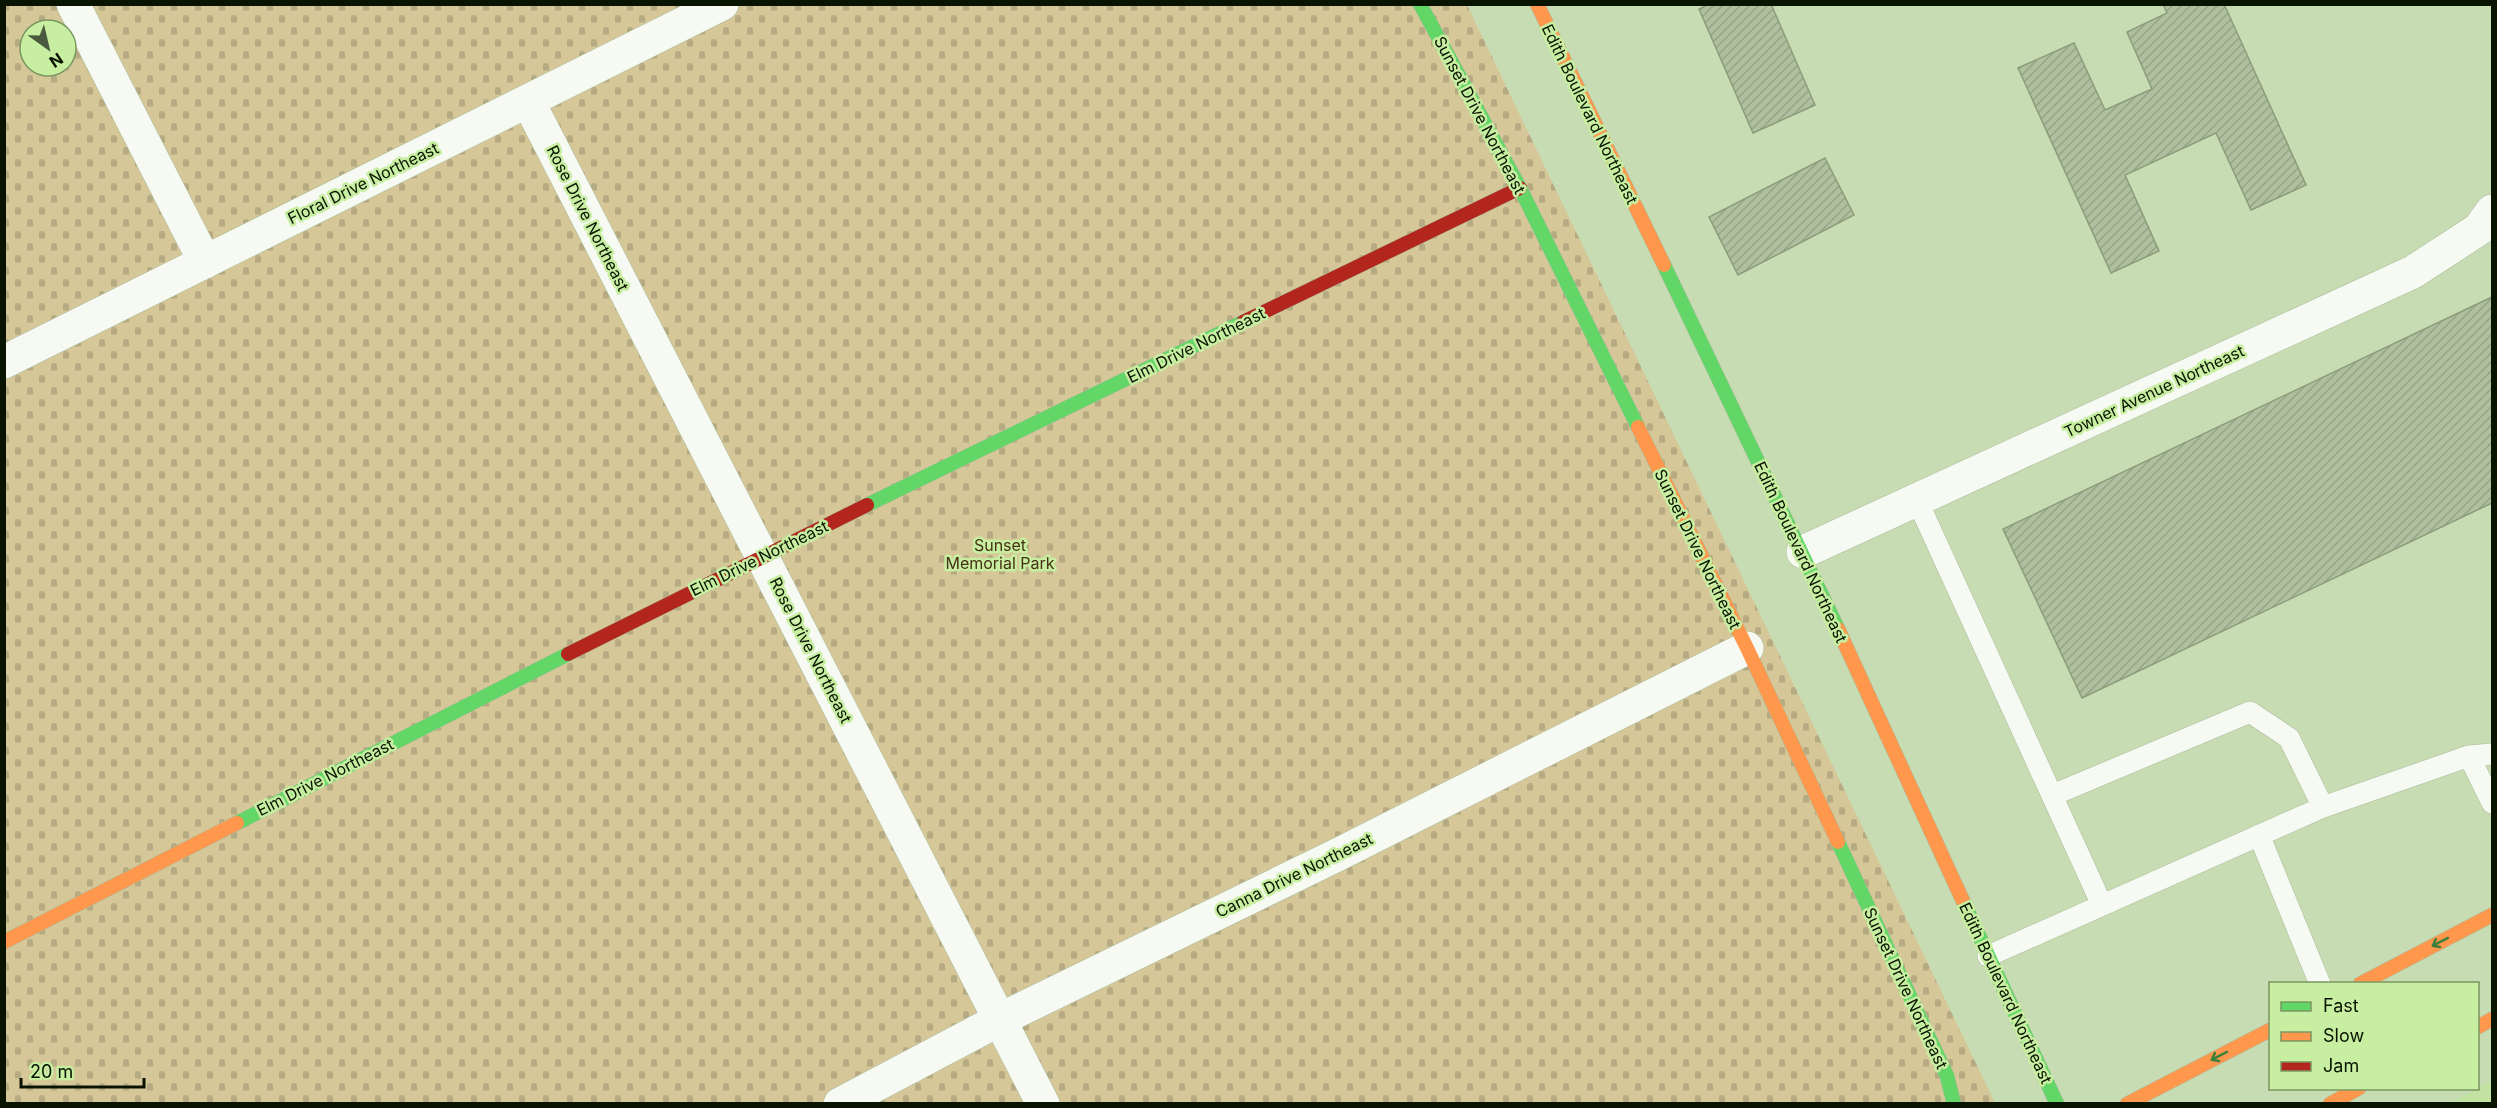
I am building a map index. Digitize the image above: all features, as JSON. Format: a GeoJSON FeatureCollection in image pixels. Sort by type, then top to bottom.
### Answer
{"type":"FeatureCollection","features":[{"type":"Feature","properties":{"kind":"street"},"geometry":{"type":"LineString","coordinates":[[73,4],[205,262]]}},
{"type":"Feature","properties":{"kind":"street","name":"Floral Drive Northeast"},"geometry":{"type":"LineString","coordinates":[[4,362],[722,4]]}},
{"type":"Feature","properties":{"kind":"street","name":"Sunset Drive Northeast"},"geometry":{"type":"LineString","coordinates":[[1420,4],[1520,188],[1747,648],[1947,1076],[1954,1104]]}},
{"type":"Feature","properties":{"kind":"street","name":"Edith Boulevard Northeast"},"geometry":{"type":"LineString","coordinates":[[1537,4],[1803,552],[2057,1104]]}},
{"type":"Feature","properties":{"kind":"street","name":"Rose Drive Northeast"},"geometry":{"type":"LineString","coordinates":[[528,101],[1043,1104]]}},
{"type":"Feature","properties":{"kind":"street","name":"Elm Drive Northeast"},"geometry":{"type":"LineString","coordinates":[[4,942],[763,555],[1520,188]]}},
{"type":"Feature","properties":{"kind":"street","name":"Towner Avenue Northeast"},"geometry":{"type":"LineString","coordinates":[[1803,552],[2414,272],[2479,230],[2493,211]]}},
{"type":"Feature","properties":{"kind":"street","name":"Canna Drive Northeast"},"geometry":{"type":"LineString","coordinates":[[840,1104],[999,1020],[1335,856],[1747,648]]}},
{"type":"Feature","properties":{"kind":"street"},"geometry":{"type":"LineString","coordinates":[[2364,982],[2493,915]]}},
{"type":"Feature","properties":{"kind":"street"},"geometry":{"type":"LineString","coordinates":[[2479,1027],[2493,1020]]}},
{"type":"Feature","properties":{"kind":"street"},"geometry":{"type":"LineString","coordinates":[[2127,1104],[2269,1031]]}},
{"type":"Feature","properties":{"kind":"street"},"geometry":{"type":"LineString","coordinates":[[2330,1104],[2357,1090]]}},
{"type":"Feature","properties":{"kind":"lane"},"geometry":{"type":"LineString","coordinates":[[1917,500],[2102,905]]}},
{"type":"Feature","properties":{"kind":"lane"},"geometry":{"type":"LineString","coordinates":[[2053,795],[2250,712],[2289,738],[2323,807]]}},
{"type":"Feature","properties":{"kind":"lane"},"geometry":{"type":"LineString","coordinates":[[1988,956],[2323,807],[2469,756],[2493,754]]}},
{"type":"Feature","properties":{"kind":"lane"},"geometry":{"type":"LineString","coordinates":[[2469,756],[2493,803]]}},
{"type":"Feature","properties":{"kind":"lane"},"geometry":{"type":"LineString","coordinates":[[2259,835],[2319,982]]}},
{"type":"Feature","properties":{"kind":"shaded area"},"geometry":{"type":"Polygon","coordinates":[[[2492,1081],[2492,1103],[2450,1103],[2479,1090],[2479,1088],[2492,1081]]]}},
{"type":"Feature","properties":{"kind":"green space","name":"Sunset Memorial Park"},"geometry":{"type":"Polygon","coordinates":[[[5,4],[1467,5],[1995,1103],[5,1104],[5,4]]]}},
{"type":"Feature","properties":{"kind":"building"},"geometry":{"type":"Polygon","coordinates":[[[1709,4],[1771,4],[1815,105],[1753,133],[1699,9],[1709,4]]]}},
{"type":"Feature","properties":{"kind":"building"},"geometry":{"type":"Polygon","coordinates":[[[2163,4],[2224,4],[2306,185],[2251,210],[2216,133],[2125,175],[2159,251],[2111,273],[2018,68],[2074,43],[2105,110],[2152,89],[2127,32],[2167,13],[2163,4]]]}},
{"type":"Feature","properties":{"kind":"building"},"geometry":{"type":"Polygon","coordinates":[[[1825,158],[1854,215],[1738,275],[1709,217],[1825,158]]]}},
{"type":"Feature","properties":{"kind":"building"},"geometry":{"type":"Polygon","coordinates":[[[2492,297],[2492,503],[2082,698],[2003,529],[2492,297]]]}},
{"type":"Feature","properties":{"kind":"traffic: fast"},"geometry":{"type":"LineString","coordinates":[[1420,4],[1520,188],[1638,427]]}},
{"type":"Feature","properties":{"kind":"traffic: fast"},"geometry":{"type":"LineString","coordinates":[[1664,265],[1838,629]]}},
{"type":"Feature","properties":{"kind":"traffic: fast"},"geometry":{"type":"LineString","coordinates":[[867,505],[1243,322]]}},
{"type":"Feature","properties":{"kind":"traffic: fast"},"geometry":{"type":"LineString","coordinates":[[237,823],[568,654]]}},
{"type":"Feature","properties":{"kind":"traffic: fast"},"geometry":{"type":"LineString","coordinates":[[1838,842],[1947,1076],[1954,1104]]}},
{"type":"Feature","properties":{"kind":"traffic: fast"},"geometry":{"type":"LineString","coordinates":[[1963,901],[2057,1104]]}},
{"type":"Feature","properties":{"kind":"traffic: slow"},"geometry":{"type":"LineString","coordinates":[[1537,4],[1664,265]]}},
{"type":"Feature","properties":{"kind":"traffic: slow"},"geometry":{"type":"LineString","coordinates":[[1638,427],[1747,648],[1838,842]]}},
{"type":"Feature","properties":{"kind":"traffic: slow"},"geometry":{"type":"LineString","coordinates":[[1838,629],[1963,901]]}},
{"type":"Feature","properties":{"kind":"traffic: slow"},"geometry":{"type":"LineString","coordinates":[[4,942],[237,823]]}},
{"type":"Feature","properties":{"kind":"traffic: slow"},"geometry":{"type":"LineString","coordinates":[[2364,982],[2492,915]]}},
{"type":"Feature","properties":{"kind":"traffic: slow"},"geometry":{"type":"LineString","coordinates":[[2479,1026],[2492,1019]]}},
{"type":"Feature","properties":{"kind":"traffic: slow"},"geometry":{"type":"LineString","coordinates":[[2127,1104],[2269,1031]]}},
{"type":"Feature","properties":{"kind":"traffic: slow"},"geometry":{"type":"LineString","coordinates":[[2330,1104],[2355,1090]]}},
{"type":"Feature","properties":{"kind":"traffic: jam"},"geometry":{"type":"LineString","coordinates":[[1243,322],[1520,188]]}},
{"type":"Feature","properties":{"kind":"traffic: jam"},"geometry":{"type":"LineString","coordinates":[[568,654],[867,505]]}}]}
